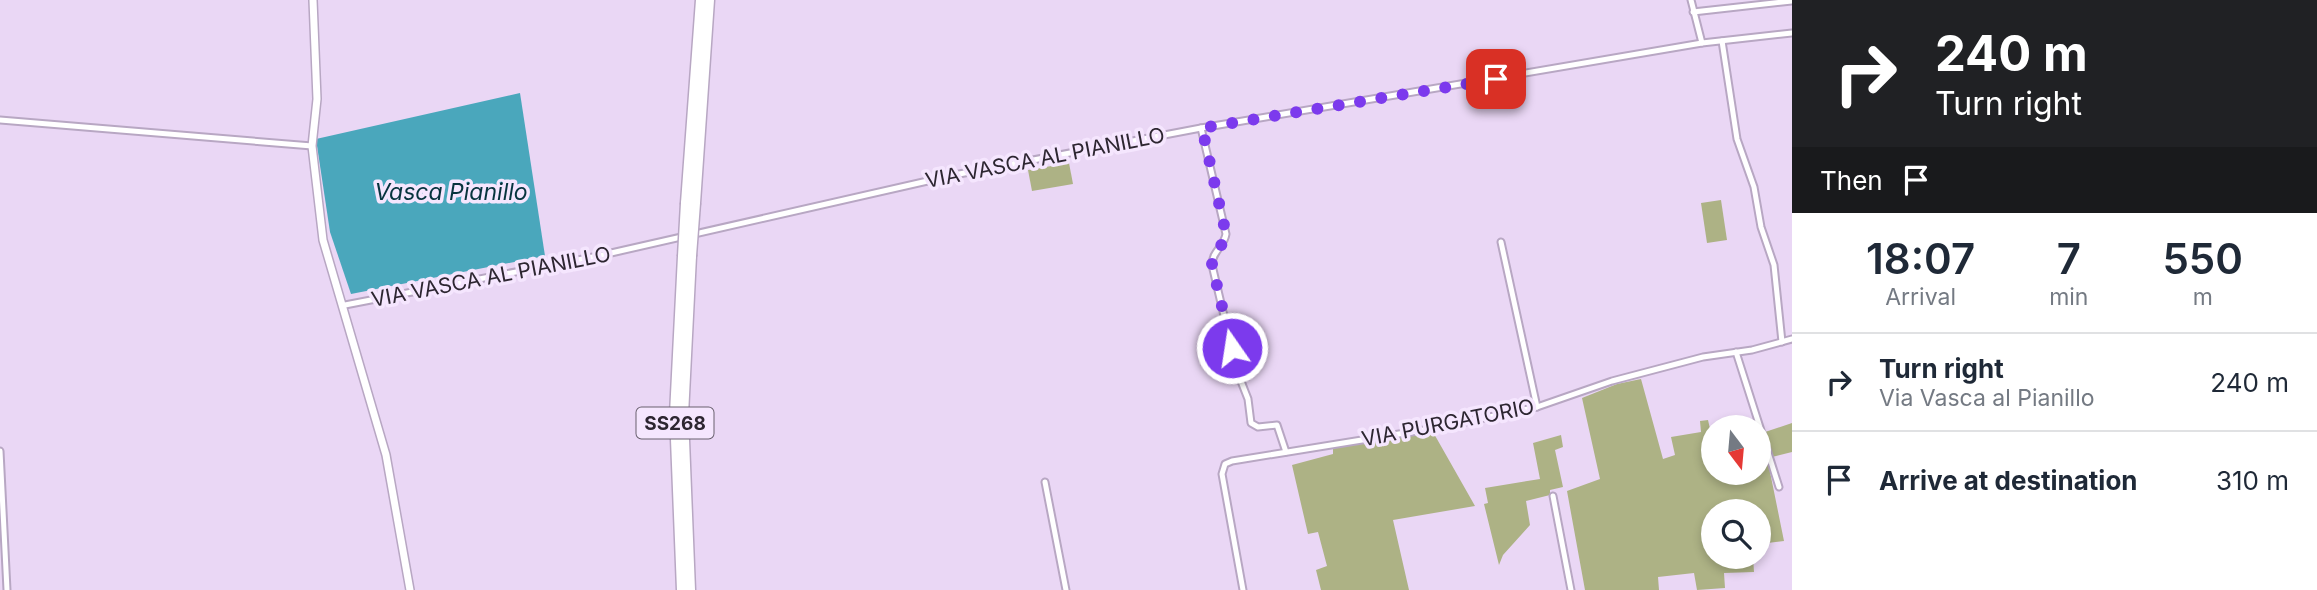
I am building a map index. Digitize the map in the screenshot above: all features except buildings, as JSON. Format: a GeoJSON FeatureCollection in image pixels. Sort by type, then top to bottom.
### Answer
{"type":"FeatureCollection","features":[{"type":"Feature","properties":{"kind":"highway","name":"SS268"},"geometry":{"type":"LineString","coordinates":[[691,203],[701,0]]}},
{"type":"Feature","properties":{"kind":"highway","name":"SS268"},"geometry":{"type":"LineString","coordinates":[[682,590],[675,414],[709,0]]}},
{"type":"Feature","properties":{"kind":"highway","name":"SS268"},"geometry":{"type":"LineString","coordinates":[[687,256],[683,415],[690,590]]}},
{"type":"Feature","properties":{"kind":"street"},"geometry":{"type":"LineString","coordinates":[[313,0],[317,99],[312,146],[323,240],[345,305],[386,455],[410,590]]}},
{"type":"Feature","properties":{"kind":"street"},"geometry":{"type":"LineString","coordinates":[[1691,0],[1702,43]]}},
{"type":"Feature","properties":{"kind":"street"},"geometry":{"type":"LineString","coordinates":[[1693,12],[1792,1]]}},
{"type":"Feature","properties":{"kind":"street","name":"VIA VASCA AL PIANILLO"},"geometry":{"type":"LineString","coordinates":[[345,305],[598,256],[954,175],[1202,128],[1702,43],[1792,33]]}},
{"type":"Feature","properties":{"kind":"street"},"geometry":{"type":"LineString","coordinates":[[1722,41],[1737,139],[1754,187],[1762,227],[1774,265],[1782,342]]}},
{"type":"Feature","properties":{"kind":"street"},"geometry":{"type":"LineString","coordinates":[[0,120],[312,146]]}},
{"type":"Feature","properties":{"kind":"street"},"geometry":{"type":"LineString","coordinates":[[1202,128],[1226,234],[1225,240],[1213,255],[1212,265],[1237,371],[1248,398],[1251,423],[1258,427],[1277,425],[1286,452]]}},
{"type":"Feature","properties":{"kind":"street"},"geometry":{"type":"LineString","coordinates":[[1501,242],[1537,407]]}},
{"type":"Feature","properties":{"kind":"street","name":"VIA PURGATORIO"},"geometry":{"type":"LineString","coordinates":[[1243,590],[1223,468],[1232,461],[1436,428],[1537,407],[1612,381],[1703,357],[1792,339]]}},
{"type":"Feature","properties":{"kind":"street"},"geometry":{"type":"LineString","coordinates":[[1736,352],[1779,487]]}},
{"type":"Feature","properties":{"kind":"street"},"geometry":{"type":"LineString","coordinates":[[1,451],[7,590]]}},
{"type":"Feature","properties":{"kind":"street"},"geometry":{"type":"LineString","coordinates":[[1045,482],[1066,590]]}},
{"type":"Feature","properties":{"kind":"street"},"geometry":{"type":"LineString","coordinates":[[1553,496],[1571,590]]}},
{"type":"Feature","properties":{"kind":"green space"},"geometry":{"type":"Polygon","coordinates":[[[1069,163],[1073,184],[1032,191],[1028,170],[1069,163]]]}},
{"type":"Feature","properties":{"kind":"green space"},"geometry":{"type":"Polygon","coordinates":[[[1721,200],[1727,240],[1707,243],[1701,203],[1721,200]]]}},
{"type":"Feature","properties":{"kind":"green space"},"geometry":{"type":"Polygon","coordinates":[[[1641,379],[1663,459],[1675,455],[1671,437],[1701,432],[1701,485],[1771,485],[1771,477],[1784,541],[1771,543],[1771,499],[1701,499],[1701,569],[1754,569],[1754,572],[1724,573],[1725,588],[1697,590],[1694,573],[1658,577],[1659,590],[1585,590],[1567,491],[1600,479],[1582,398],[1617,384],[1641,379]]]}},
{"type":"Feature","properties":{"kind":"green space"},"geometry":{"type":"Polygon","coordinates":[[[1792,423],[1792,452],[1772,457],[1771,430],[1792,423]]]}},
{"type":"Feature","properties":{"kind":"green space"},"geometry":{"type":"Polygon","coordinates":[[[1433,432],[1475,506],[1393,520],[1409,590],[1321,590],[1316,570],[1327,566],[1318,532],[1308,534],[1292,465],[1333,454],[1333,447],[1433,432]]]}},
{"type":"Feature","properties":{"kind":"green space"},"geometry":{"type":"Polygon","coordinates":[[[1561,435],[1563,447],[1555,450],[1563,487],[1550,490],[1550,495],[1526,501],[1530,525],[1503,555],[1499,565],[1484,504],[1488,503],[1485,488],[1540,479],[1533,443],[1561,435]]]}},
{"type":"Feature","properties":{"kind":"water","name":"Vasca Pianillo"},"geometry":{"type":"Polygon","coordinates":[[[520,93],[545,256],[351,294],[330,232],[316,139],[520,93]]]}},
{"type":"Feature","properties":{"kind":"route"},"geometry":{"type":"LineString","coordinates":[[1232,348],[1212,265],[1213,255],[1225,240],[1226,234],[1202,128],[1496,79]]}}]}
